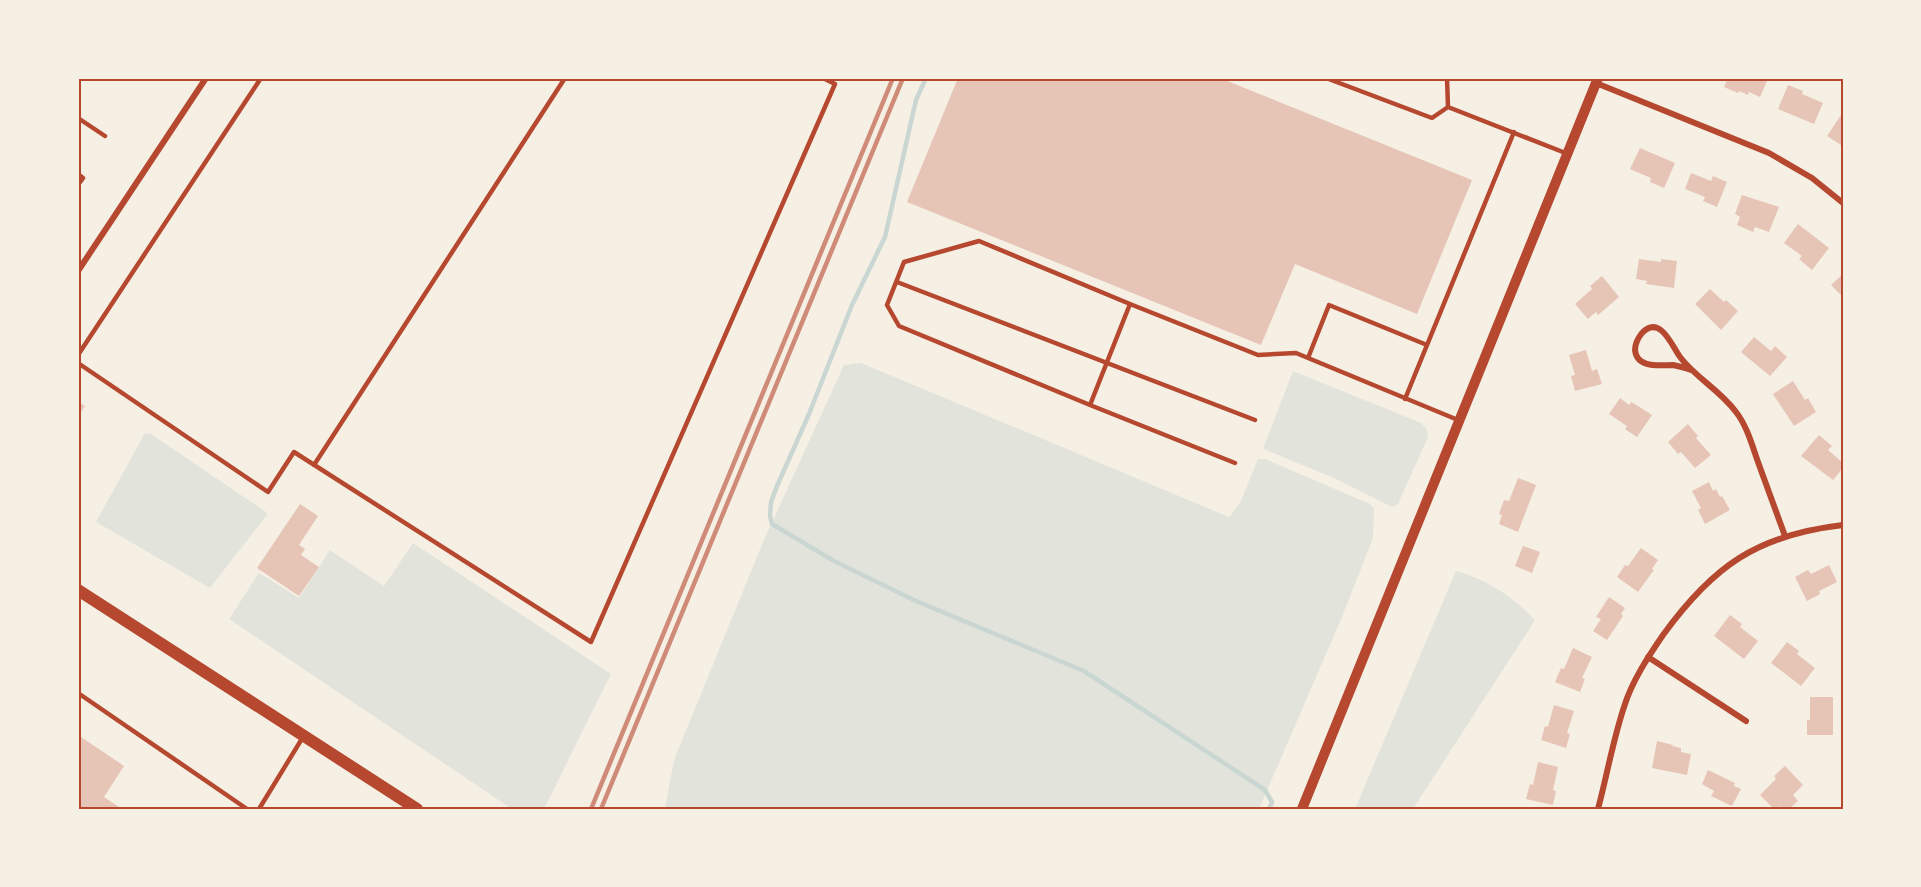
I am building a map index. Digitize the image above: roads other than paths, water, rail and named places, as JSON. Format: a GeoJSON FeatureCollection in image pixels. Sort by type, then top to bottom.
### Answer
{"type":"FeatureCollection","features":[{"type":"Feature","properties":{"kind":"main road"},"geometry":{"type":"LineString","coordinates":[[78,590],[417,809]]}},
{"type":"Feature","properties":{"kind":"street"},"geometry":{"type":"LineString","coordinates":[[78,271],[206,78]]}},
{"type":"Feature","properties":{"kind":"street"},"geometry":{"type":"LineString","coordinates":[[1302,809],[1597,81],[1769,153],[1812,178],[1843,203]]}},
{"type":"Feature","properties":{"kind":"street"},"geometry":{"type":"LineString","coordinates":[[1691,370],[1676,365],[1643,363],[1636,354],[1635,347],[1640,336],[1650,328],[1665,332],[1691,370],[1726,400],[1743,422],[1785,536]]}},
{"type":"Feature","properties":{"kind":"street"},"geometry":{"type":"LineString","coordinates":[[1598,809],[1624,706],[1648,657],[1684,607],[1713,576],[1744,554],[1785,536],[1811,529],[1843,525]]}},
{"type":"Feature","properties":{"kind":"street"},"geometry":{"type":"LineString","coordinates":[[1648,657],[1746,721]]}},
{"type":"Feature","properties":{"kind":"lane"},"geometry":{"type":"LineString","coordinates":[[78,355],[261,78]]}},
{"type":"Feature","properties":{"kind":"lane"},"geometry":{"type":"LineString","coordinates":[[314,465],[565,78]]}},
{"type":"Feature","properties":{"kind":"lane"},"geometry":{"type":"LineString","coordinates":[[78,363],[268,492],[294,452],[591,642],[835,84],[822,78]]}},
{"type":"Feature","properties":{"kind":"lane"},"geometry":{"type":"LineString","coordinates":[[1326,78],[1432,118],[1448,107]]}},
{"type":"Feature","properties":{"kind":"lane"},"geometry":{"type":"LineString","coordinates":[[1447,78],[1448,107]]}},
{"type":"Feature","properties":{"kind":"lane"},"geometry":{"type":"LineString","coordinates":[[1448,107],[1568,154]]}},
{"type":"Feature","properties":{"kind":"lane"},"geometry":{"type":"LineString","coordinates":[[78,118],[105,136]]}},
{"type":"Feature","properties":{"kind":"lane"},"geometry":{"type":"LineString","coordinates":[[1405,399],[1514,132]]}},
{"type":"Feature","properties":{"kind":"lane"},"geometry":{"type":"LineString","coordinates":[[78,174],[83,178],[78,186]]}},
{"type":"Feature","properties":{"kind":"lane"},"geometry":{"type":"LineString","coordinates":[[1235,463],[899,326],[887,305],[904,262],[979,241],[1258,355],[1296,353],[1460,422]]}},
{"type":"Feature","properties":{"kind":"lane"},"geometry":{"type":"LineString","coordinates":[[897,282],[1255,420]]}},
{"type":"Feature","properties":{"kind":"lane"},"geometry":{"type":"LineString","coordinates":[[1090,405],[1130,304]]}},
{"type":"Feature","properties":{"kind":"lane"},"geometry":{"type":"LineString","coordinates":[[1308,358],[1329,305],[1427,345]]}},
{"type":"Feature","properties":{"kind":"lane"},"geometry":{"type":"LineString","coordinates":[[78,693],[248,809]]}},
{"type":"Feature","properties":{"kind":"lane"},"geometry":{"type":"LineString","coordinates":[[259,809],[304,736]]}},
{"type":"Feature","properties":{"kind":"waterway"},"geometry":{"type":"LineString","coordinates":[[926,78],[916,100],[885,237],[852,305],[809,414],[777,486],[771,502],[772,524],[834,561],[916,601],[1084,671],[1265,790],[1272,802],[1269,809]]}},
{"type":"Feature","properties":{"kind":"railway"},"geometry":{"type":"LineString","coordinates":[[591,809],[893,78]]}},
{"type":"Feature","properties":{"kind":"railway"},"geometry":{"type":"LineString","coordinates":[[601,809],[903,78]]}}]}
